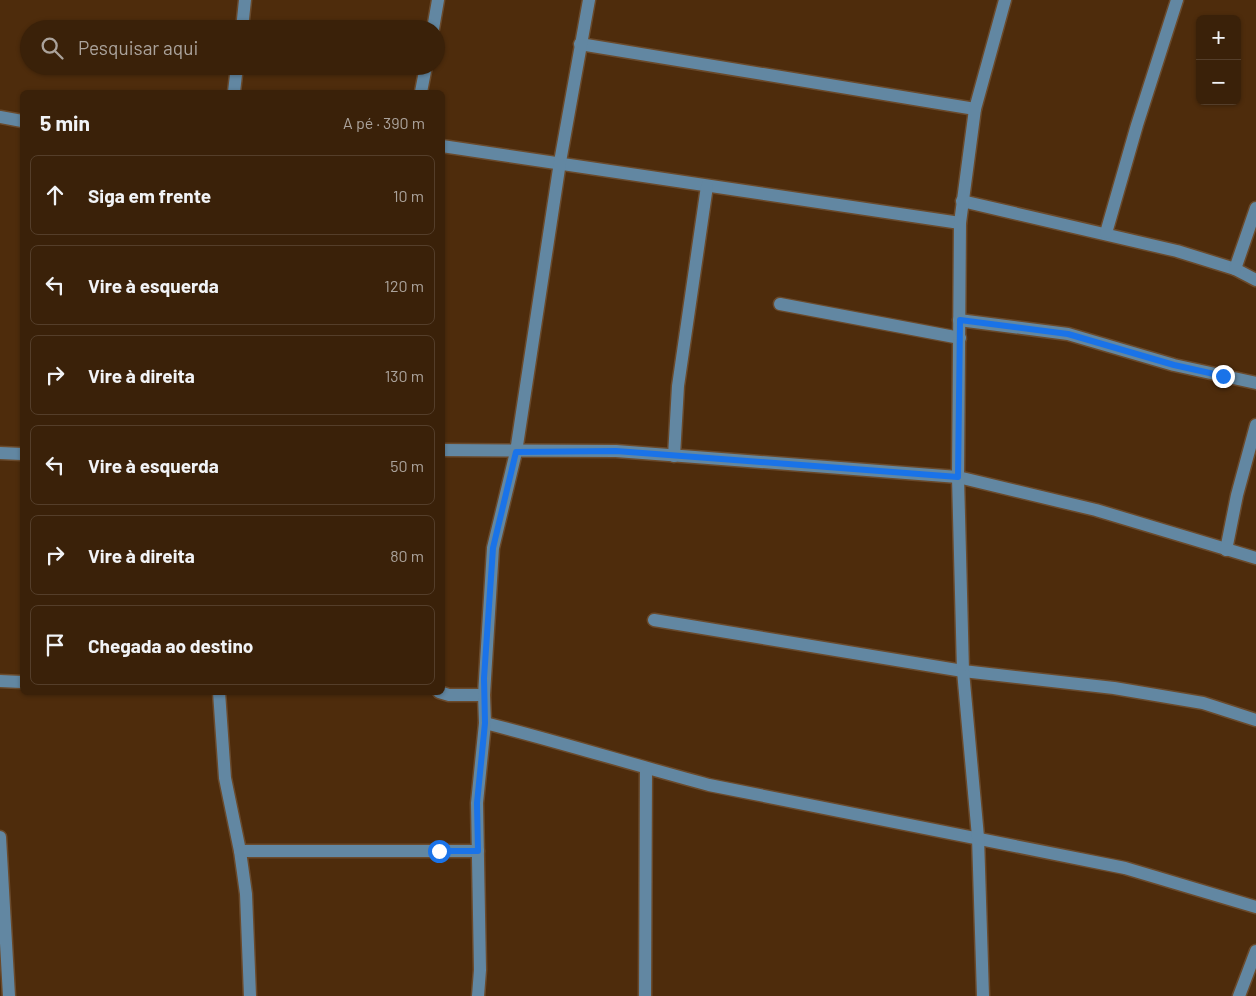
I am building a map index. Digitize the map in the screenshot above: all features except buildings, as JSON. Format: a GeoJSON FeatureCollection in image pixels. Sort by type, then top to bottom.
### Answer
{"type":"FeatureCollection","features":[{"type":"Feature","properties":{"kind":"street"},"geometry":{"type":"LineString","coordinates":[[243,20],[245,0]]}},
{"type":"Feature","properties":{"kind":"street"},"geometry":{"type":"LineString","coordinates":[[435,20],[438,0]]}},
{"type":"Feature","properties":{"kind":"street"},"geometry":{"type":"LineString","coordinates":[[478,996],[477,803],[485,723],[484,695],[493,548],[516,452],[560,162],[589,0]]}},
{"type":"Feature","properties":{"kind":"street"},"geometry":{"type":"LineString","coordinates":[[984,996],[978,837],[963,672],[958,477],[960,224],[975,109],[1005,0]]}},
{"type":"Feature","properties":{"kind":"street"},"geometry":{"type":"LineString","coordinates":[[1106,233],[1136,126],[1177,0]]}},
{"type":"Feature","properties":{"kind":"street"},"geometry":{"type":"LineString","coordinates":[[580,44],[975,109]]}},
{"type":"Feature","properties":{"kind":"street"},"geometry":{"type":"LineString","coordinates":[[234,90],[236,75]]}},
{"type":"Feature","properties":{"kind":"street"},"geometry":{"type":"LineString","coordinates":[[421,90],[424,75]]}},
{"type":"Feature","properties":{"kind":"street"},"geometry":{"type":"LineString","coordinates":[[0,117],[20,121]]}},
{"type":"Feature","properties":{"kind":"street"},"geometry":{"type":"LineString","coordinates":[[445,146],[560,162],[960,224]]}},
{"type":"Feature","properties":{"kind":"street"},"geometry":{"type":"LineString","coordinates":[[674,456],[678,386],[706,186]]}},
{"type":"Feature","properties":{"kind":"street"},"geometry":{"type":"LineString","coordinates":[[962,201],[1177,251],[1236,269],[1256,280]]}},
{"type":"Feature","properties":{"kind":"street"},"geometry":{"type":"LineString","coordinates":[[1236,269],[1256,208]]}},
{"type":"Feature","properties":{"kind":"street"},"geometry":{"type":"LineString","coordinates":[[780,304],[960,338]]}},
{"type":"Feature","properties":{"kind":"street"},"geometry":{"type":"LineString","coordinates":[[960,320],[1068,334],[1174,365],[1256,384]]}},
{"type":"Feature","properties":{"kind":"street"},"geometry":{"type":"LineString","coordinates":[[1226,550],[1237,495],[1256,425]]}},
{"type":"Feature","properties":{"kind":"street"},"geometry":{"type":"LineString","coordinates":[[445,450],[516,452],[616,451],[958,477],[1096,510],[1256,558]]}},
{"type":"Feature","properties":{"kind":"street"},"geometry":{"type":"LineString","coordinates":[[0,454],[20,454]]}},
{"type":"Feature","properties":{"kind":"street"},"geometry":{"type":"LineString","coordinates":[[654,620],[963,672],[1114,688],[1203,703],[1256,720]]}},
{"type":"Feature","properties":{"kind":"street"},"geometry":{"type":"LineString","coordinates":[[0,681],[20,682]]}},
{"type":"Feature","properties":{"kind":"street"},"geometry":{"type":"LineString","coordinates":[[445,694],[484,695]]}},
{"type":"Feature","properties":{"kind":"street"},"geometry":{"type":"LineString","coordinates":[[219,695],[225,778],[240,851],[246,894],[250,996]]}},
{"type":"Feature","properties":{"kind":"street"},"geometry":{"type":"LineString","coordinates":[[485,723],[592,750],[646,769],[719,787],[978,837],[1125,868],[1256,907]]}},
{"type":"Feature","properties":{"kind":"street"},"geometry":{"type":"LineString","coordinates":[[645,996],[646,769]]}},
{"type":"Feature","properties":{"kind":"street"},"geometry":{"type":"LineString","coordinates":[[0,837],[10,996]]}},
{"type":"Feature","properties":{"kind":"street"},"geometry":{"type":"LineString","coordinates":[[240,851],[478,851]]}},
{"type":"Feature","properties":{"kind":"street"},"geometry":{"type":"LineString","coordinates":[[1239,996],[1256,951]]}},
{"type":"Feature","properties":{"kind":"route"},"geometry":{"type":"LineString","coordinates":[[439,851],[478,851],[477,803],[485,723],[484,678],[493,548],[516,452],[616,451],[958,477],[960,320],[1068,334],[1174,365],[1223,376]]}}]}
